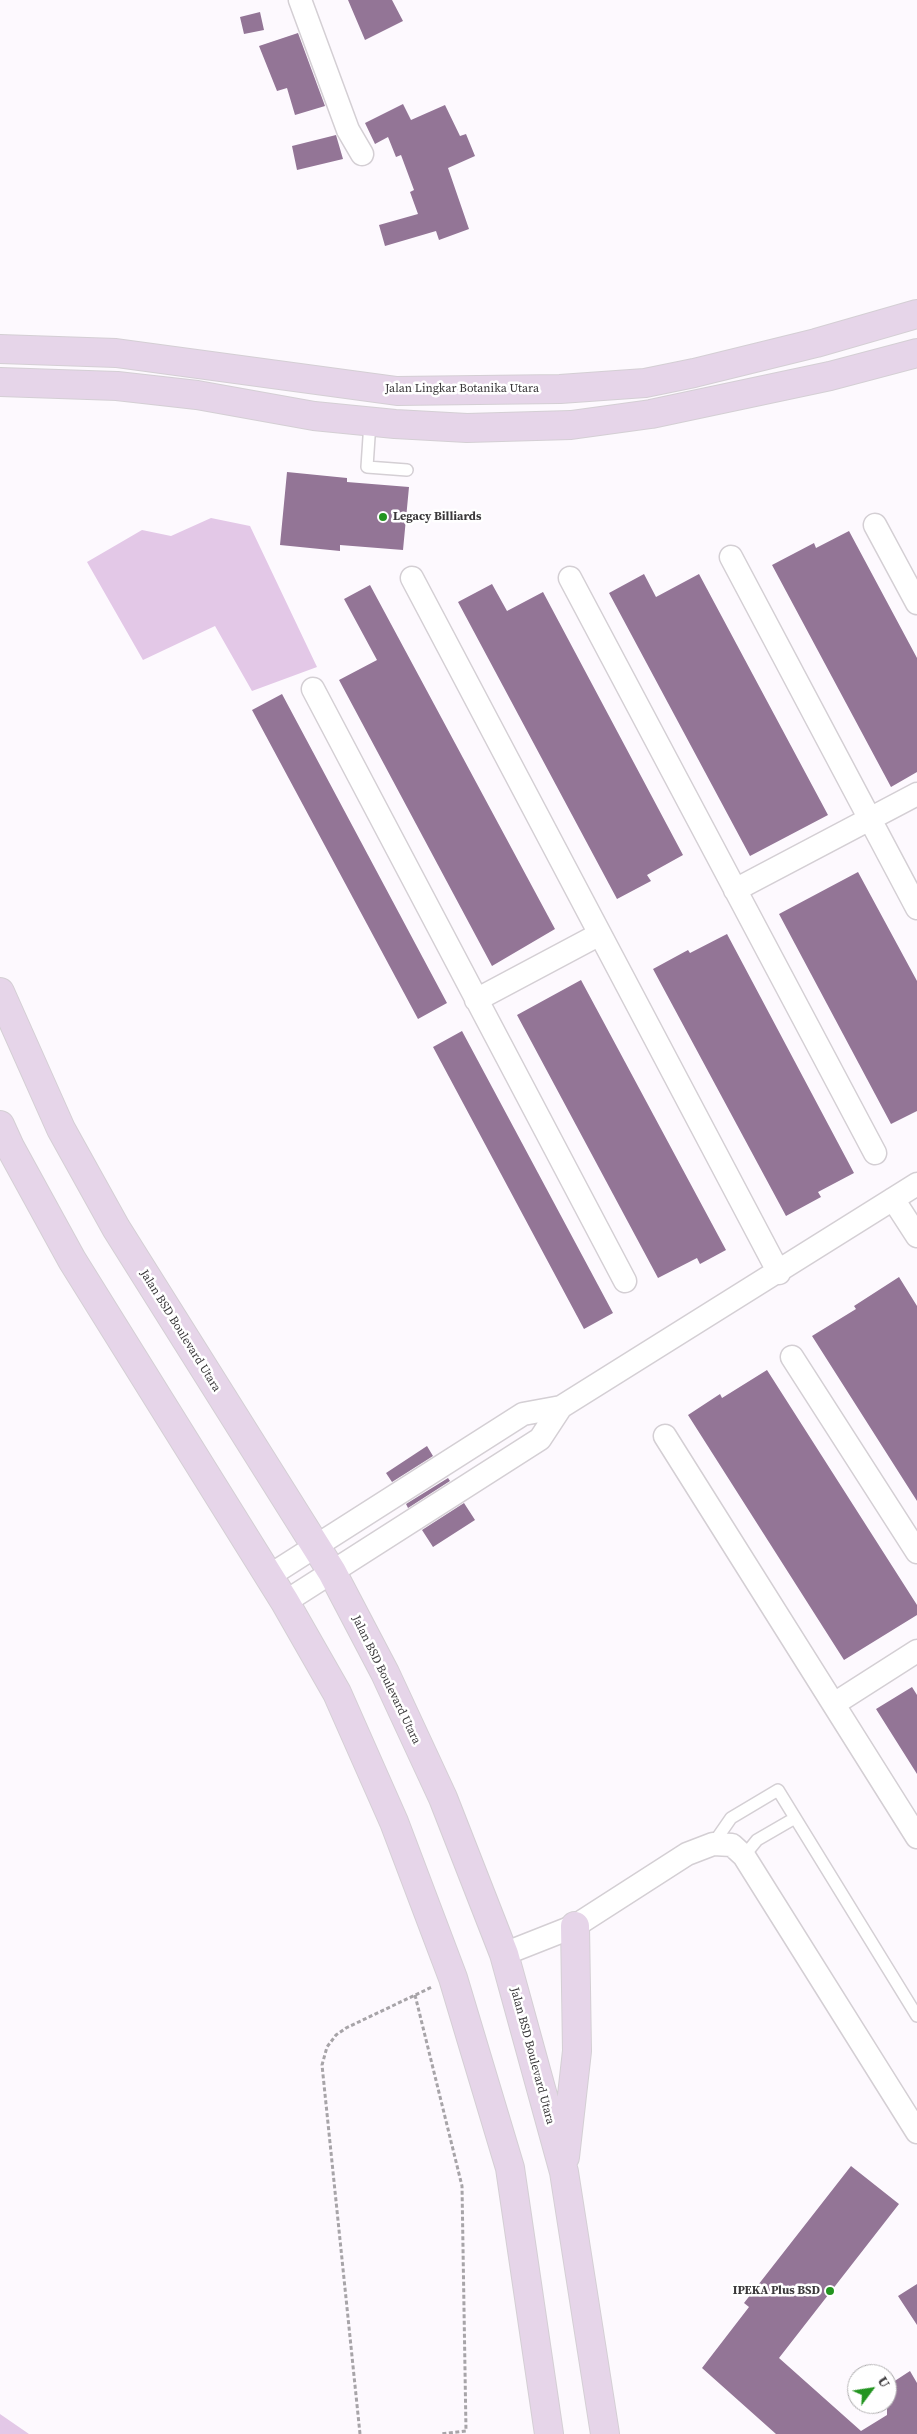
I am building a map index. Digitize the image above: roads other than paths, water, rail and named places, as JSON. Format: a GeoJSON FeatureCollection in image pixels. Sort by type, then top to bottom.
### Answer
{"type":"FeatureCollection","features":[{"type":"Feature","properties":{"kind":"main road","name":"Jalan Lingkar Botanika Utara"},"geometry":{"type":"LineString","coordinates":[[0,349],[116,353],[397,391],[560,389],[644,383],[761,356],[917,314]]}},
{"type":"Feature","properties":{"kind":"main road"},"geometry":{"type":"LineString","coordinates":[[0,382],[116,386],[196,395],[314,416],[370,422],[467,428],[571,425],[651,414],[769,390],[917,353]]}},
{"type":"Feature","properties":{"kind":"main road"},"geometry":{"type":"LineString","coordinates":[[761,356],[769,390]]}},
{"type":"Feature","properties":{"kind":"main road","name":"Jalan BSD Boulevard Utara"},"geometry":{"type":"LineString","coordinates":[[0,992],[61,1129],[116,1228],[332,1572],[385,1672],[443,1798],[504,1954],[564,2172],[605,2434]]}},
{"type":"Feature","properties":{"kind":"main road"},"geometry":{"type":"LineString","coordinates":[[0,1125],[10,1147],[72,1260],[285,1602],[337,1694],[394,1822],[453,1978],[510,2168],[550,2434]]}},
{"type":"Feature","properties":{"kind":"main road"},"geometry":{"type":"LineString","coordinates":[[564,2172],[577,2051],[575,1926]]}},
{"type":"Feature","properties":{"kind":"street"},"geometry":{"type":"LineString","coordinates":[[300,0],[348,130],[362,154]]}},
{"type":"Feature","properties":{"kind":"street"},"geometry":{"type":"LineString","coordinates":[[875,525],[917,603]]}},
{"type":"Feature","properties":{"kind":"street"},"geometry":{"type":"LineString","coordinates":[[731,557],[917,908]]}},
{"type":"Feature","properties":{"kind":"street"},"geometry":{"type":"LineString","coordinates":[[412,578],[779,1272]]}},
{"type":"Feature","properties":{"kind":"street"},"geometry":{"type":"LineString","coordinates":[[570,578],[875,1153]]}},
{"type":"Feature","properties":{"kind":"street"},"geometry":{"type":"LineString","coordinates":[[312,689],[625,1281]]}},
{"type":"Feature","properties":{"kind":"street"},"geometry":{"type":"LineString","coordinates":[[735,890],[917,794]]}},
{"type":"Feature","properties":{"kind":"street"},"geometry":{"type":"LineString","coordinates":[[476,1000],[600,934]]}},
{"type":"Feature","properties":{"kind":"street"},"geometry":{"type":"LineString","coordinates":[[269,1576],[523,1414],[561,1407],[917,1184]]}},
{"type":"Feature","properties":{"kind":"street"},"geometry":{"type":"LineString","coordinates":[[893,1199],[917,1236]]}},
{"type":"Feature","properties":{"kind":"street"},"geometry":{"type":"LineString","coordinates":[[792,1357],[917,1552]]}},
{"type":"Feature","properties":{"kind":"street"},"geometry":{"type":"LineString","coordinates":[[285,1602],[540,1439],[561,1407]]}},
{"type":"Feature","properties":{"kind":"street"},"geometry":{"type":"LineString","coordinates":[[665,1436],[917,1837]]}},
{"type":"Feature","properties":{"kind":"street"},"geometry":{"type":"LineString","coordinates":[[473,1446],[489,1472]]}},
{"type":"Feature","properties":{"kind":"street"},"geometry":{"type":"LineString","coordinates":[[834,1704],[917,1651]]}},
{"type":"Feature","properties":{"kind":"street"},"geometry":{"type":"LineString","coordinates":[[504,1954],[575,1926],[687,1854],[713,1844],[732,1845],[744,1856],[917,2132]]}},
{"type":"Feature","properties":{"kind":"lane"},"geometry":{"type":"LineString","coordinates":[[370,422],[367,466],[407,470]]}},
{"type":"Feature","properties":{"kind":"lane"},"geometry":{"type":"LineString","coordinates":[[713,1844],[731,1818],[778,1790],[917,2016]]}},
{"type":"Feature","properties":{"kind":"lane"},"geometry":{"type":"LineString","coordinates":[[744,1856],[757,1840],[795,1818]]}},
{"type":"Feature","properties":{"kind":"place","name":"Legacy Billiards"},"geometry":{"type":"Point","coordinates":[383,517]}},
{"type":"Feature","properties":{"kind":"place","name":"IPEKA Plus BSD"},"geometry":{"type":"Point","coordinates":[830,2291]}}]}
